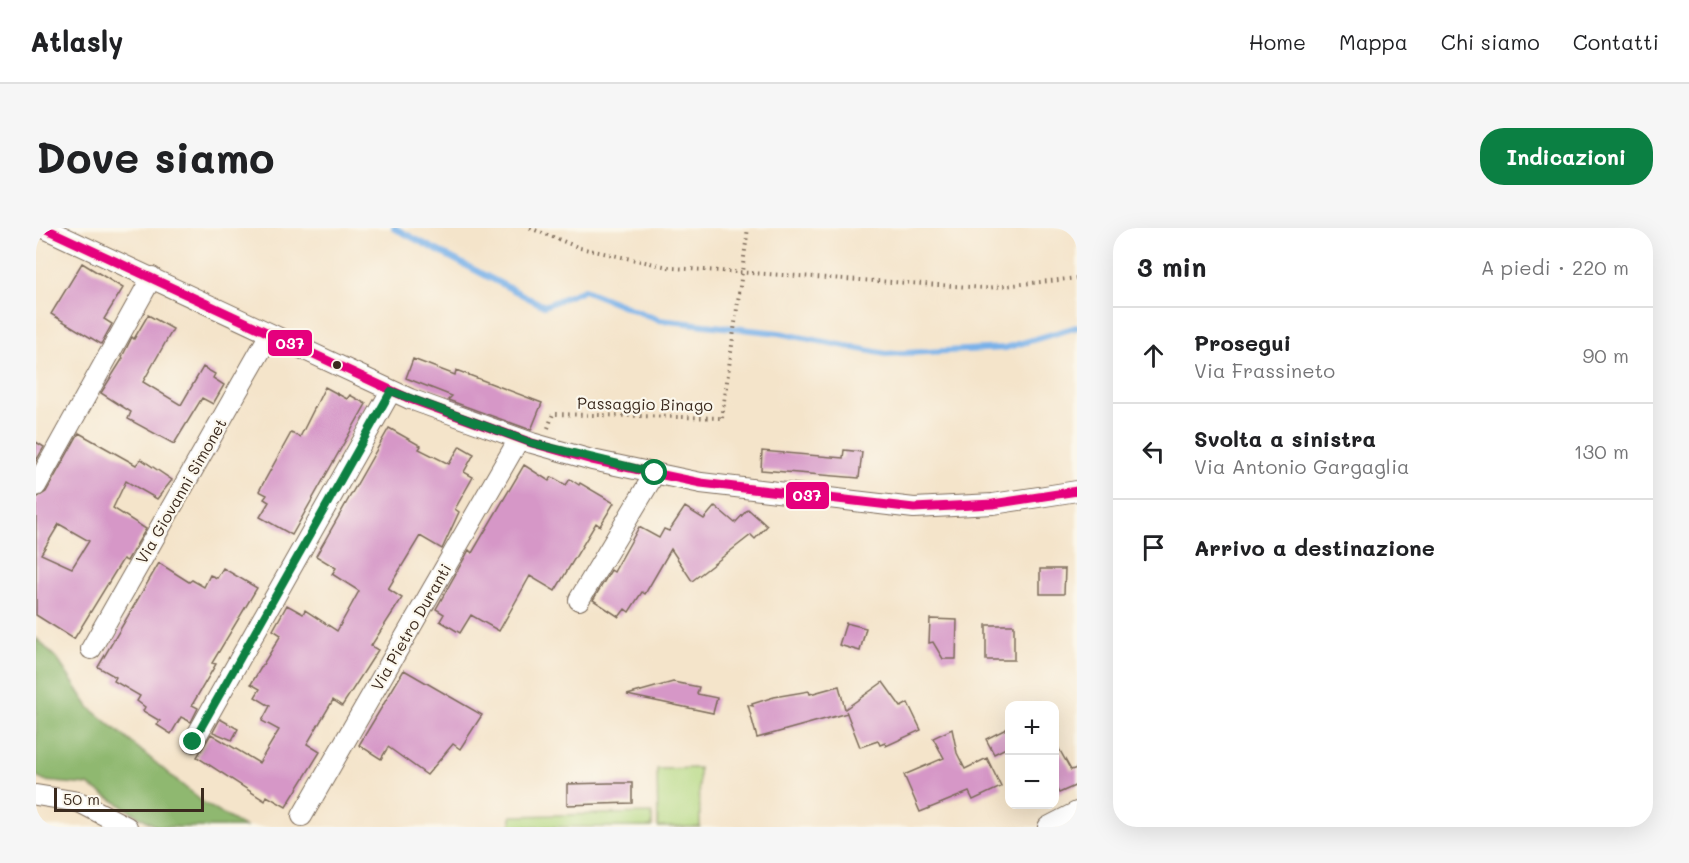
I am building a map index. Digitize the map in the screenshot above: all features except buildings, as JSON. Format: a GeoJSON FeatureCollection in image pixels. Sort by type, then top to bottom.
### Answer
{"type":"FeatureCollection","features":[{"type":"Feature","properties":{"kind":"street"},"geometry":{"type":"LineString","coordinates":[[44,228],[391,391],[542,446],[721,486],[914,508],[993,504],[1077,491]]}},
{"type":"Feature","properties":{"kind":"street"},"geometry":{"type":"LineString","coordinates":[[36,486],[152,277]]}},
{"type":"Feature","properties":{"kind":"street","name":"Via Giovanni Simonet"},"geometry":{"type":"LineString","coordinates":[[91,649],[270,334]]}},
{"type":"Feature","properties":{"kind":"street"},"geometry":{"type":"LineString","coordinates":[[193,742],[391,391]]}},
{"type":"Feature","properties":{"kind":"street","name":"Via Pietro Duranti"},"geometry":{"type":"LineString","coordinates":[[302,816],[519,439]]}},
{"type":"Feature","properties":{"kind":"street"},"geometry":{"type":"LineString","coordinates":[[579,600],[655,473]]}},
{"type":"Feature","properties":{"kind":"street"},"geometry":{"type":"LineString","coordinates":[[36,795],[79,802],[127,827]]}},
{"type":"Feature","properties":{"kind":"street"},"geometry":{"type":"LineString","coordinates":[[1048,827],[1077,812]]}},
{"type":"Feature","properties":{"kind":"path"},"geometry":{"type":"LineString","coordinates":[[530,228],[580,248],[673,268],[986,288],[1077,278]]}},
{"type":"Feature","properties":{"kind":"path","name":"Passaggio Binago"},"geometry":{"type":"LineString","coordinates":[[542,446],[552,414],[722,418],[748,228]]}},
{"type":"Feature","properties":{"kind":"green space"},"geometry":{"type":"Polygon","coordinates":[[[36,638],[58,660],[89,707],[205,804],[245,827],[157,827],[88,785],[44,781],[36,775],[36,638]]]}},
{"type":"Feature","properties":{"kind":"green space"},"geometry":{"type":"Polygon","coordinates":[[[699,768],[700,827],[658,827],[657,769],[699,768]]]}},
{"type":"Feature","properties":{"kind":"green space"},"geometry":{"type":"Polygon","coordinates":[[[652,813],[652,827],[511,827],[511,816],[652,813]]]}},
{"type":"Feature","properties":{"kind":"waterway"},"geometry":{"type":"LineString","coordinates":[[394,228],[544,306],[584,290],[659,320],[779,333],[886,354],[1005,348],[1077,327]]}},
{"type":"Feature","properties":{"kind":"transit line","name":"037"},"geometry":{"type":"LineString","coordinates":[[44,228],[410,399],[532,443],[592,460],[701,483],[914,508],[993,504],[1077,491]]}},
{"type":"Feature","properties":{"kind":"route"},"geometry":{"type":"LineString","coordinates":[[193,742],[391,391],[532,443],[592,460],[655,473]]}}]}
